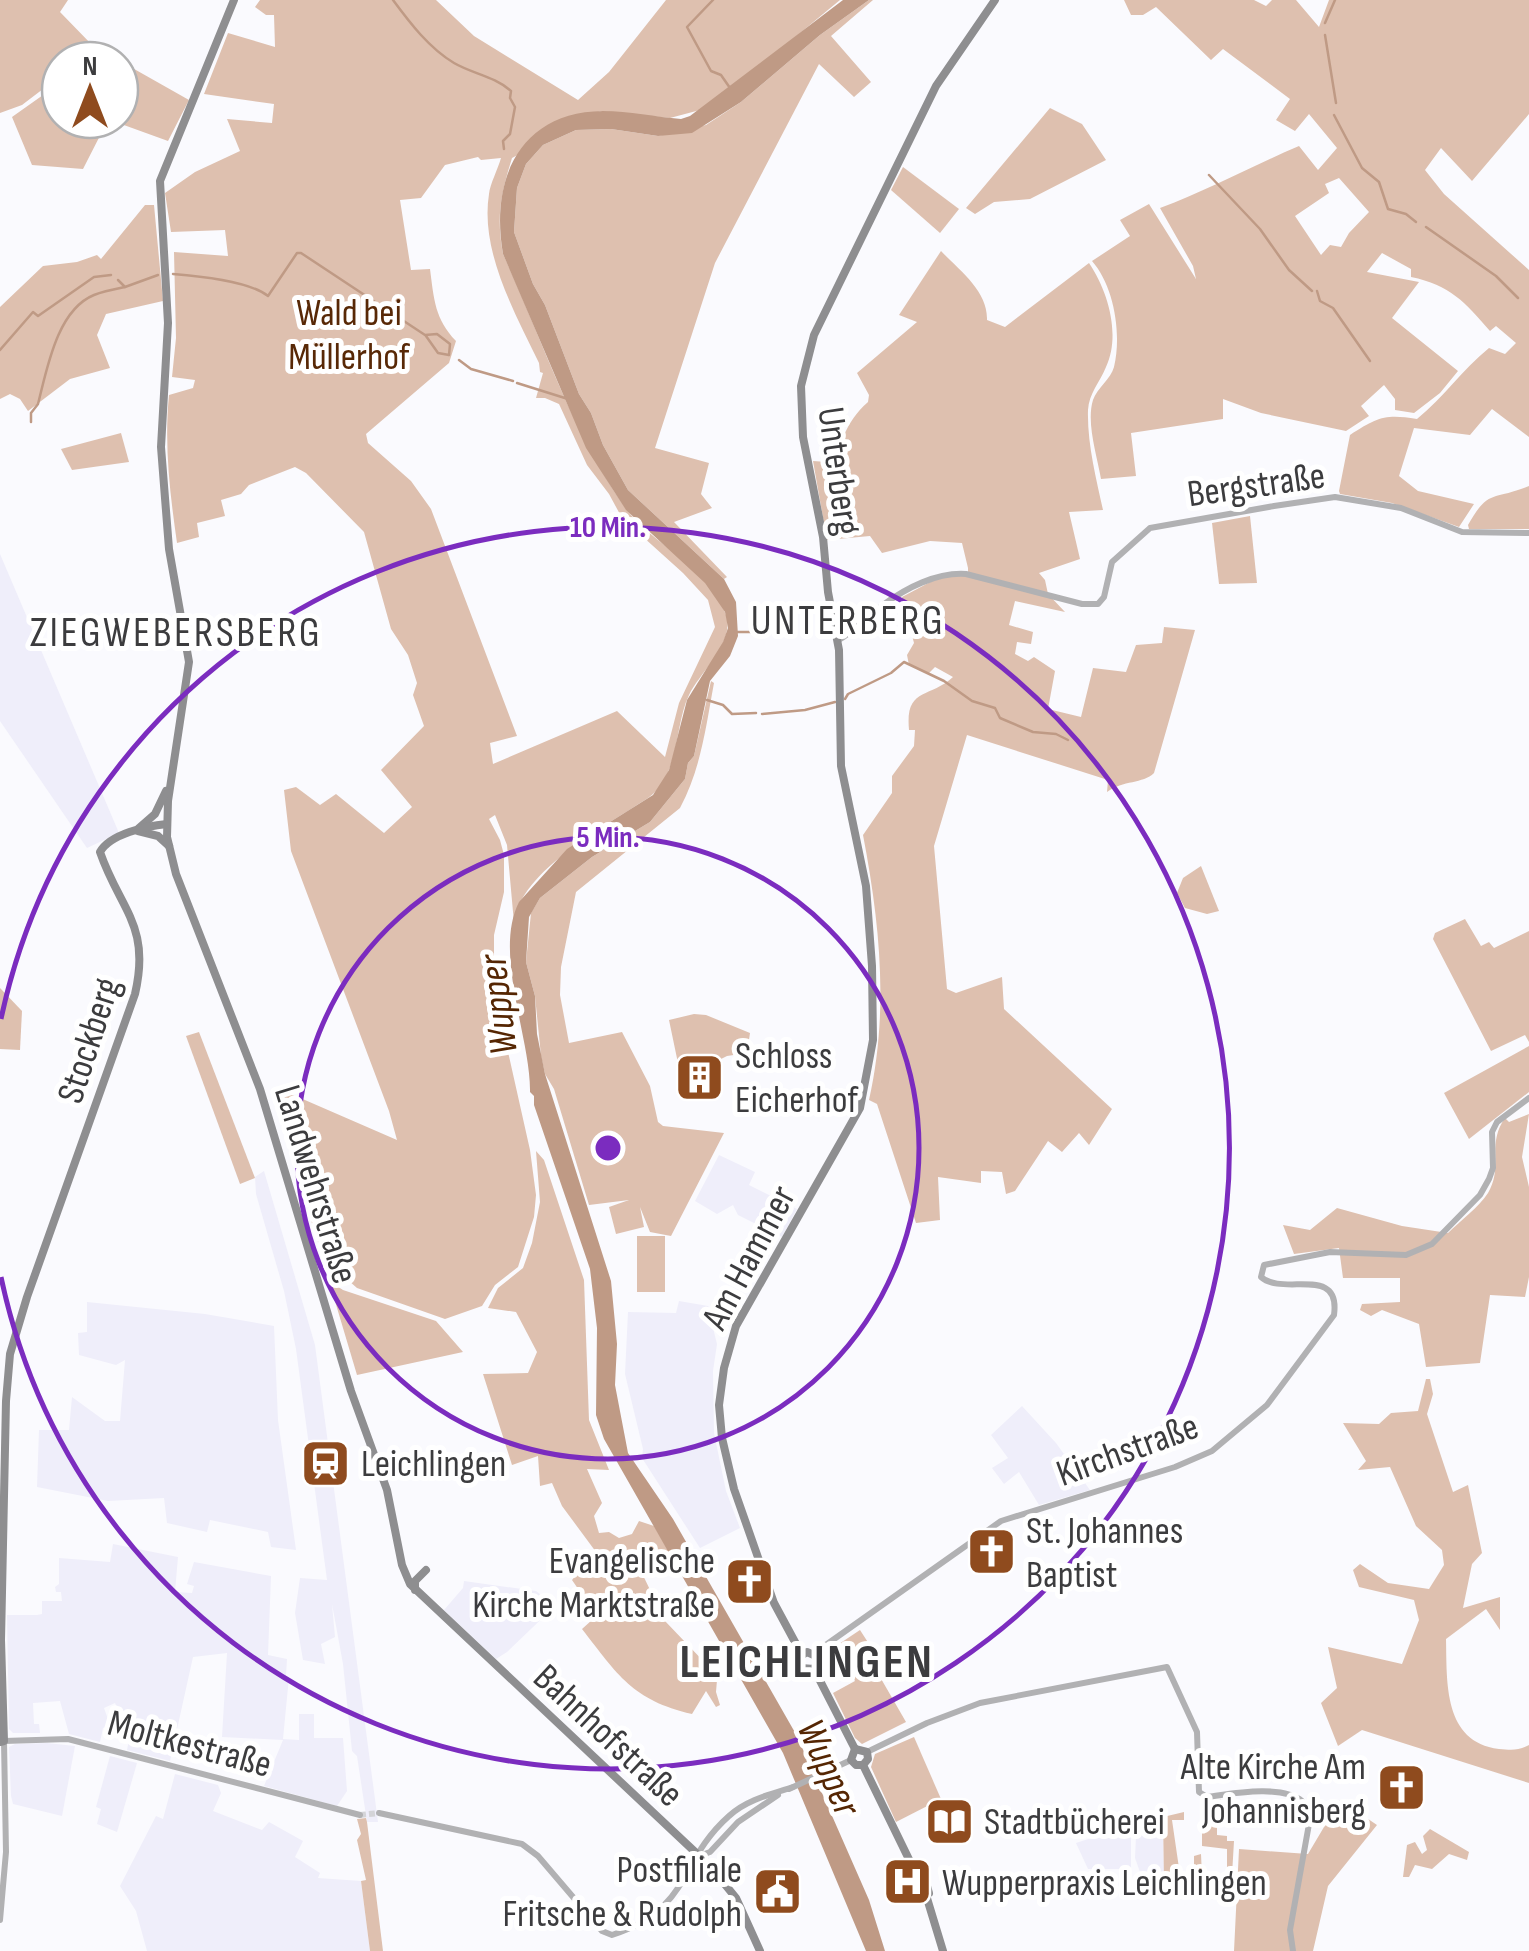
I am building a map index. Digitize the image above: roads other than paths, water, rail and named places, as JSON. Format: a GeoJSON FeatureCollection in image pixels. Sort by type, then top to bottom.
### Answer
{"type":"FeatureCollection","features":[{"type":"Feature","properties":{"kind":"main road"},"geometry":{"type":"LineString","coordinates":[[167,824],[189,662],[166,522],[161,447],[168,323],[159,194],[162,170],[195,102],[234,0]]}},
{"type":"Feature","properties":{"kind":"main road","name":"Unterberg"},"geometry":{"type":"LineString","coordinates":[[851,810],[839,753],[837,641],[802,437],[801,386],[814,335],[936,86],[996,0]]}},
{"type":"Feature","properties":{"kind":"main road"},"geometry":{"type":"LineString","coordinates":[[136,831],[159,808],[171,777]]}},
{"type":"Feature","properties":{"kind":"main road","name":"Am Hammer"},"geometry":{"type":"LineString","coordinates":[[802,1655],[774,1603],[730,1478],[720,1421],[722,1378],[729,1345],[746,1306],[860,1108],[872,1053],[873,1026],[866,886],[851,810]]}},
{"type":"Feature","properties":{"kind":"main road","name":"Stockberg"},"geometry":{"type":"LineString","coordinates":[[2,1742],[6,1381],[14,1335],[138,983],[138,932],[102,858],[101,848],[136,831],[167,824]]}},
{"type":"Feature","properties":{"kind":"main road","name":"Landwehrstraße"},"geometry":{"type":"LineString","coordinates":[[167,824],[176,874],[260,1090],[350,1391],[387,1490],[402,1565]]}},
{"type":"Feature","properties":{"kind":"main road"},"geometry":{"type":"LineString","coordinates":[[136,831],[158,836],[168,846]]}},
{"type":"Feature","properties":{"kind":"main road","name":"Bahnhofstraße"},"geometry":{"type":"LineString","coordinates":[[402,1565],[415,1590],[730,1888],[760,1951]]}},
{"type":"Feature","properties":{"kind":"main road"},"geometry":{"type":"LineString","coordinates":[[415,1590],[416,1581],[426,1570]]}},
{"type":"Feature","properties":{"kind":"main road"},"geometry":{"type":"LineString","coordinates":[[814,1654],[818,1663],[814,1669],[801,1668],[802,1655],[814,1654]]}},
{"type":"Feature","properties":{"kind":"main road"},"geometry":{"type":"LineString","coordinates":[[814,1669],[855,1750],[852,1760],[863,1765]]}},
{"type":"Feature","properties":{"kind":"main road"},"geometry":{"type":"LineString","coordinates":[[855,1750],[866,1752],[868,1759],[863,1765]]}},
{"type":"Feature","properties":{"kind":"main road"},"geometry":{"type":"LineString","coordinates":[[863,1765],[924,1891],[943,1951]]}},
{"type":"Feature","properties":{"kind":"street","name":"Bergstraße"},"geometry":{"type":"LineString","coordinates":[[837,641],[856,630],[884,604],[949,573],[966,574],[1048,598],[1094,605],[1102,601],[1109,566],[1150,528],[1335,497],[1400,508],[1462,532],[1529,533]]}},
{"type":"Feature","properties":{"kind":"street","name":"Kirchstraße"},"geometry":{"type":"LineString","coordinates":[[814,1654],[828,1640],[1001,1521],[1176,1467],[1221,1445],[1267,1405],[1334,1315],[1333,1298],[1327,1289],[1270,1284],[1260,1276],[1264,1265],[1330,1252],[1406,1255],[1432,1244],[1490,1180],[1492,1132],[1497,1122],[1529,1098]]}},
{"type":"Feature","properties":{"kind":"street"},"geometry":{"type":"LineString","coordinates":[[866,1752],[980,1703],[1168,1667],[1197,1732],[1199,1792],[1207,1797],[1270,1793],[1302,1802],[1309,1824],[1290,1930],[1293,1951]]}},
{"type":"Feature","properties":{"kind":"street","name":"Moltkestraße"},"geometry":{"type":"LineString","coordinates":[[2,1742],[68,1740],[360,1815]]}},
{"type":"Feature","properties":{"kind":"street"},"geometry":{"type":"LineString","coordinates":[[0,1920],[6,1852],[2,1742]]}},
{"type":"Feature","properties":{"kind":"street"},"geometry":{"type":"LineString","coordinates":[[379,1813],[522,1844],[538,1856],[607,1934],[663,1909],[731,1814],[852,1760]]}},
{"type":"Feature","properties":{"kind":"waterway"},"geometry":{"type":"LineString","coordinates":[[393,0],[445,57],[511,91],[515,107],[504,149]]}},
{"type":"Feature","properties":{"kind":"waterway"},"geometry":{"type":"LineString","coordinates":[[713,0],[687,27],[711,71],[721,75],[730,88]]}},
{"type":"Feature","properties":{"kind":"waterway"},"geometry":{"type":"LineString","coordinates":[[1325,23],[1335,0]]}},
{"type":"Feature","properties":{"kind":"waterway"},"geometry":{"type":"LineString","coordinates":[[1325,35],[1336,103]]}},
{"type":"Feature","properties":{"kind":"waterway"},"geometry":{"type":"LineString","coordinates":[[1334,115],[1362,168],[1379,182],[1388,209],[1406,214],[1416,222]]}},
{"type":"Feature","properties":{"kind":"waterway"},"geometry":{"type":"LineString","coordinates":[[1209,175],[1260,229],[1289,270],[1312,291]]}},
{"type":"Feature","properties":{"kind":"waterway"},"geometry":{"type":"LineString","coordinates":[[1426,227],[1496,276],[1518,298]]}},
{"type":"Feature","properties":{"kind":"waterway"},"geometry":{"type":"LineString","coordinates":[[173,274],[236,283],[268,296],[297,253],[301,253],[425,335],[437,334],[450,344],[449,355]]}},
{"type":"Feature","properties":{"kind":"waterway"},"geometry":{"type":"LineString","coordinates":[[0,350],[33,312],[38,316],[94,277],[111,275]]}},
{"type":"Feature","properties":{"kind":"waterway"},"geometry":{"type":"LineString","coordinates":[[118,280],[125,287],[158,275]]}},
{"type":"Feature","properties":{"kind":"waterway"},"geometry":{"type":"LineString","coordinates":[[31,422],[50,358],[71,313],[94,295],[125,287]]}},
{"type":"Feature","properties":{"kind":"waterway"},"geometry":{"type":"LineString","coordinates":[[1317,291],[1320,301],[1333,308],[1370,361]]}},
{"type":"Feature","properties":{"kind":"waterway"},"geometry":{"type":"LineString","coordinates":[[426,336],[438,353],[449,355]]}},
{"type":"Feature","properties":{"kind":"waterway"},"geometry":{"type":"LineString","coordinates":[[459,360],[471,369],[513,381]]}},
{"type":"Feature","properties":{"kind":"waterway"},"geometry":{"type":"LineString","coordinates":[[517,383],[568,399]]}},
{"type":"Feature","properties":{"kind":"waterway"},"geometry":{"type":"LineString","coordinates":[[735,632],[763,632]]}},
{"type":"Feature","properties":{"kind":"waterway"},"geometry":{"type":"LineString","coordinates":[[845,699],[904,662],[944,681],[972,701],[995,708],[1000,718],[1033,732],[1056,734],[1068,740]]}},
{"type":"Feature","properties":{"kind":"waterway"},"geometry":{"type":"LineString","coordinates":[[707,700],[723,705],[732,714],[756,713]]}},
{"type":"Feature","properties":{"kind":"waterway"},"geometry":{"type":"LineString","coordinates":[[762,714],[805,710],[835,702]]}},
{"type":"Feature","properties":{"kind":"tunnel"},"geometry":{"type":"LineString","coordinates":[[360,1815],[379,1813]]}},
{"type":"Feature","properties":{"kind":"place","name":"Schloss Eicherhof"},"geometry":{"type":"Point","coordinates":[700,1077]}},
{"type":"Feature","properties":{"kind":"place","name":"Leichlingen"},"geometry":{"type":"Point","coordinates":[326,1463]}},
{"type":"Feature","properties":{"kind":"place","name":"St. Johannes Baptist"},"geometry":{"type":"Point","coordinates":[991,1552]}},
{"type":"Feature","properties":{"kind":"place","name":"Evangelische Kirche Marktstraße"},"geometry":{"type":"Point","coordinates":[750,1582]}},
{"type":"Feature","properties":{"kind":"place","name":"Alte Kirche Am Johannisberg"},"geometry":{"type":"Point","coordinates":[1401,1788]}},
{"type":"Feature","properties":{"kind":"place","name":"Stadtbücherei"},"geometry":{"type":"Point","coordinates":[949,1821]}},
{"type":"Feature","properties":{"kind":"place","name":"Wupperpraxis Leichlingen"},"geometry":{"type":"Point","coordinates":[907,1882]}},
{"type":"Feature","properties":{"kind":"place","name":"Postfiliale Fritsche & Rudolph"},"geometry":{"type":"Point","coordinates":[777,1891]}},
{"type":"Feature","properties":{"kind":"district","name":"UNTERBERG"},"geometry":{"type":"Point","coordinates":[848,619]}},
{"type":"Feature","properties":{"kind":"district","name":"ZIEGWEBERSBERG"},"geometry":{"type":"Point","coordinates":[176,631]}},
{"type":"Feature","properties":{"kind":"district","name":"LEICHLINGEN"},"geometry":{"type":"Point","coordinates":[807,1660]}},
{"type":"Feature","properties":{"kind":"park label","name":"Wald bei Müllerhof"},"geometry":{"type":"Point","coordinates":[349,334]}},
{"type":"Feature","properties":{"kind":"water label","name":"Wupper"},"geometry":{"type":"Point","coordinates":[497,1005]}},
{"type":"Feature","properties":{"kind":"water label","name":"Wupper"},"geometry":{"type":"Point","coordinates":[830,1767]}}]}
